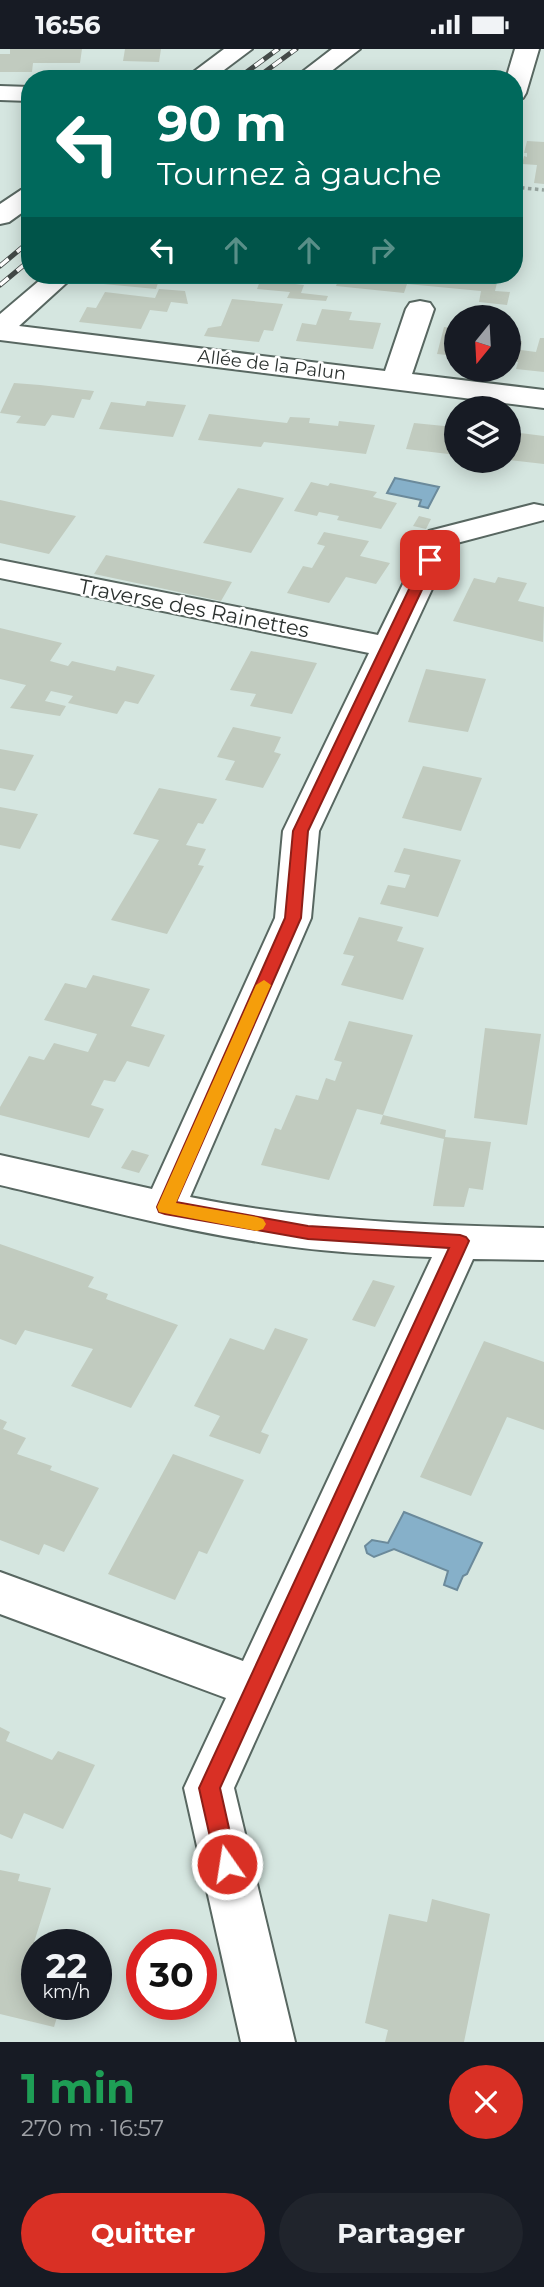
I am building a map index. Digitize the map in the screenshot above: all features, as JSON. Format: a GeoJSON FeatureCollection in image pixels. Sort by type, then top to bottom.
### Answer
{"type":"FeatureCollection","features":[{"type":"Feature","properties":{"kind":"street"},"geometry":{"type":"LineString","coordinates":[[209,70],[240,49]]}},
{"type":"Feature","properties":{"kind":"street"},"geometry":{"type":"LineString","coordinates":[[318,70],[348,49]]}},
{"type":"Feature","properties":{"kind":"street"},"geometry":{"type":"LineString","coordinates":[[521,70],[527,49]]}},
{"type":"Feature","properties":{"kind":"street"},"geometry":{"type":"LineString","coordinates":[[0,93],[21,94]]}},
{"type":"Feature","properties":{"kind":"street"},"geometry":{"type":"LineString","coordinates":[[0,216],[21,187]]}},
{"type":"Feature","properties":{"kind":"street"},"geometry":{"type":"LineString","coordinates":[[0,330],[52,284]]}},
{"type":"Feature","properties":{"kind":"street"},"geometry":{"type":"LineString","coordinates":[[397,380],[421,309]]}},
{"type":"Feature","properties":{"kind":"street","name":"Allée de la Palun"},"geometry":{"type":"LineString","coordinates":[[0,330],[544,400]]}},
{"type":"Feature","properties":{"kind":"street"},"geometry":{"type":"LineString","coordinates":[[165,1207],[293,918],[300,831],[440,538],[534,513]]}},
{"type":"Feature","properties":{"kind":"street","name":"Traverse des Rainettes"},"geometry":{"type":"LineString","coordinates":[[0,569],[388,647]]}},
{"type":"Feature","properties":{"kind":"street"},"geometry":{"type":"LineString","coordinates":[[0,1170],[165,1207],[308,1233],[544,1244]]}},
{"type":"Feature","properties":{"kind":"street"},"geometry":{"type":"LineString","coordinates":[[268,2042],[209,1788],[460,1241]]}},
{"type":"Feature","properties":{"kind":"street"},"geometry":{"type":"LineString","coordinates":[[0,1593],[255,1687]]}},
{"type":"Feature","properties":{"kind":"path"},"geometry":{"type":"LineString","coordinates":[[523,188],[544,190]]}},
{"type":"Feature","properties":{"kind":"water"},"geometry":{"type":"Polygon","coordinates":[[[395,478],[439,487],[428,508],[419,506],[421,500],[387,493],[395,478]]]}},
{"type":"Feature","properties":{"kind":"water"},"geometry":{"type":"Polygon","coordinates":[[[404,1512],[482,1543],[457,1590],[444,1585],[448,1571],[394,1549],[374,1557],[367,1553],[365,1546],[372,1540],[388,1543],[404,1512]]]}},
{"type":"Feature","properties":{"kind":"building"},"geometry":{"type":"Polygon","coordinates":[[[10,49],[82,49],[80,63],[33,63],[32,70],[0,72],[0,54],[10,54],[10,49]]]}},
{"type":"Feature","properties":{"kind":"building"},"geometry":{"type":"Polygon","coordinates":[[[125,49],[161,49],[159,62],[123,61],[125,49]]]}},
{"type":"Feature","properties":{"kind":"building"},"geometry":{"type":"Polygon","coordinates":[[[527,141],[544,142],[544,184],[534,183],[537,165],[523,164],[524,156],[527,157],[527,153],[524,153],[527,141]]]}},
{"type":"Feature","properties":{"kind":"building"},"geometry":{"type":"Polygon","coordinates":[[[104,284],[158,284],[156,289],[104,284]]]}},
{"type":"Feature","properties":{"kind":"building"},"geometry":{"type":"Polygon","coordinates":[[[259,284],[295,284],[304,285],[301,293],[328,296],[326,301],[287,298],[290,292],[257,289],[259,284]]]}},
{"type":"Feature","properties":{"kind":"building"},"geometry":{"type":"Polygon","coordinates":[[[407,284],[404,293],[336,286],[407,284]]]}},
{"type":"Feature","properties":{"kind":"building"},"geometry":{"type":"Polygon","coordinates":[[[407,284],[497,284],[495,291],[510,292],[507,305],[479,302],[481,291],[407,284]]]}},
{"type":"Feature","properties":{"kind":"building"},"geometry":{"type":"Polygon","coordinates":[[[159,289],[185,291],[188,304],[171,302],[167,312],[150,310],[141,329],[79,322],[87,307],[96,308],[105,292],[155,298],[159,289]]]}},
{"type":"Feature","properties":{"kind":"building"},"geometry":{"type":"Polygon","coordinates":[[[232,299],[283,304],[273,331],[264,330],[259,342],[204,336],[208,328],[221,326],[232,299]]]}},
{"type":"Feature","properties":{"kind":"building"},"geometry":{"type":"Polygon","coordinates":[[[322,309],[352,312],[349,320],[381,323],[373,349],[296,341],[302,323],[316,325],[322,309]]]}},
{"type":"Feature","properties":{"kind":"building"},"geometry":{"type":"Polygon","coordinates":[[[444,327],[444,355],[437,354],[444,327]]]}},
{"type":"Feature","properties":{"kind":"building"},"geometry":{"type":"Polygon","coordinates":[[[540,338],[544,338],[544,372],[522,370],[522,350],[536,352],[540,338]]]}},
{"type":"Feature","properties":{"kind":"building"},"geometry":{"type":"Polygon","coordinates":[[[14,383],[94,391],[90,400],[82,399],[74,418],[52,415],[45,426],[16,423],[21,416],[0,413],[14,383]]]}},
{"type":"Feature","properties":{"kind":"building"},"geometry":{"type":"Polygon","coordinates":[[[147,401],[186,405],[173,437],[99,429],[111,402],[145,406],[147,401]]]}},
{"type":"Feature","properties":{"kind":"building"},"geometry":{"type":"Polygon","coordinates":[[[209,414],[287,423],[290,417],[310,418],[309,423],[338,426],[339,421],[375,425],[366,454],[264,442],[261,447],[198,440],[209,414]]]}},
{"type":"Feature","properties":{"kind":"building"},"geometry":{"type":"Polygon","coordinates":[[[414,423],[444,426],[444,453],[406,449],[414,423]]]}},
{"type":"Feature","properties":{"kind":"building"},"geometry":{"type":"Polygon","coordinates":[[[521,433],[544,436],[544,464],[521,461],[521,433]]]}},
{"type":"Feature","properties":{"kind":"building"},"geometry":{"type":"Polygon","coordinates":[[[311,482],[377,492],[373,497],[397,503],[381,529],[337,520],[339,516],[319,512],[317,516],[294,511],[311,482]]]}},
{"type":"Feature","properties":{"kind":"building"},"geometry":{"type":"Polygon","coordinates":[[[238,488],[284,498],[251,553],[203,543],[238,488]]]}},
{"type":"Feature","properties":{"kind":"building"},"geometry":{"type":"Polygon","coordinates":[[[0,500],[76,516],[49,554],[0,543],[0,500]]]}},
{"type":"Feature","properties":{"kind":"building"},"geometry":{"type":"Polygon","coordinates":[[[419,516],[431,519],[426,529],[413,526],[419,516]]]}},
{"type":"Feature","properties":{"kind":"building"},"geometry":{"type":"Polygon","coordinates":[[[324,532],[369,541],[360,556],[390,563],[376,584],[346,577],[329,603],[287,593],[303,566],[312,568],[325,546],[317,544],[324,532]]]}},
{"type":"Feature","properties":{"kind":"building"},"geometry":{"type":"Polygon","coordinates":[[[106,555],[232,582],[221,601],[94,574],[106,555]]]}},
{"type":"Feature","properties":{"kind":"building"},"geometry":{"type":"Polygon","coordinates":[[[498,577],[527,583],[518,601],[544,607],[543,642],[453,621],[474,578],[495,583],[498,577]]]}},
{"type":"Feature","properties":{"kind":"building"},"geometry":{"type":"Polygon","coordinates":[[[0,628],[62,643],[50,661],[68,666],[72,661],[115,671],[117,666],[155,675],[138,704],[125,701],[117,714],[68,703],[73,696],[51,691],[45,701],[66,706],[60,716],[10,708],[26,685],[0,679],[0,628]]]}},
{"type":"Feature","properties":{"kind":"building"},"geometry":{"type":"Polygon","coordinates":[[[251,651],[317,663],[292,714],[250,706],[256,694],[230,690],[251,651]]]}},
{"type":"Feature","properties":{"kind":"building"},"geometry":{"type":"Polygon","coordinates":[[[426,669],[486,679],[468,732],[408,722],[426,669]]]}},
{"type":"Feature","properties":{"kind":"building"},"geometry":{"type":"Polygon","coordinates":[[[233,727],[281,737],[274,752],[281,754],[263,788],[225,780],[235,761],[217,757],[233,727]]]}},
{"type":"Feature","properties":{"kind":"building"},"geometry":{"type":"Polygon","coordinates":[[[0,749],[34,755],[15,791],[0,788],[0,749]]]}},
{"type":"Feature","properties":{"kind":"building"},"geometry":{"type":"Polygon","coordinates":[[[423,766],[482,778],[461,831],[402,818],[423,766]]]}},
{"type":"Feature","properties":{"kind":"building"},"geometry":{"type":"Polygon","coordinates":[[[159,788],[217,799],[203,824],[198,823],[186,845],[206,849],[198,865],[204,866],[167,934],[111,920],[159,840],[133,834],[159,788]]]}},
{"type":"Feature","properties":{"kind":"building"},"geometry":{"type":"Polygon","coordinates":[[[0,807],[38,814],[20,849],[0,845],[0,807]]]}},
{"type":"Feature","properties":{"kind":"building"},"geometry":{"type":"Polygon","coordinates":[[[404,848],[461,860],[438,917],[380,904],[388,885],[405,888],[410,875],[394,872],[404,848]]]}},
{"type":"Feature","properties":{"kind":"building"},"geometry":{"type":"Polygon","coordinates":[[[359,917],[403,927],[397,941],[424,948],[403,1000],[341,985],[354,956],[343,954],[359,917]]]}},
{"type":"Feature","properties":{"kind":"building"},"geometry":{"type":"Polygon","coordinates":[[[93,975],[150,989],[131,1026],[165,1035],[149,1067],[127,1061],[115,1082],[104,1080],[91,1105],[104,1109],[89,1138],[0,1115],[0,1107],[29,1056],[44,1060],[54,1043],[88,1052],[97,1034],[44,1020],[65,983],[86,988],[93,975]]]}},
{"type":"Feature","properties":{"kind":"building"},"geometry":{"type":"Polygon","coordinates":[[[349,1021],[413,1035],[383,1115],[357,1109],[329,1180],[261,1165],[275,1128],[281,1130],[296,1095],[318,1100],[326,1078],[335,1081],[342,1062],[334,1060],[349,1021]]]}},
{"type":"Feature","properties":{"kind":"building"},"geometry":{"type":"Polygon","coordinates":[[[485,1028],[541,1034],[527,1125],[474,1118],[485,1028]]]}},
{"type":"Feature","properties":{"kind":"building"},"geometry":{"type":"Polygon","coordinates":[[[383,1115],[446,1130],[445,1137],[491,1142],[483,1190],[469,1188],[464,1207],[433,1206],[444,1139],[380,1124],[383,1115]]]}},
{"type":"Feature","properties":{"kind":"building"},"geometry":{"type":"Polygon","coordinates":[[[132,1150],[149,1155],[139,1173],[121,1168],[132,1150]]]}},
{"type":"Feature","properties":{"kind":"building"},"geometry":{"type":"Polygon","coordinates":[[[0,1244],[94,1277],[88,1287],[108,1294],[106,1299],[178,1325],[131,1408],[71,1386],[93,1349],[25,1330],[16,1345],[0,1339],[0,1244]]]}},
{"type":"Feature","properties":{"kind":"building"},"geometry":{"type":"Polygon","coordinates":[[[373,1280],[395,1286],[375,1327],[352,1320],[373,1280]]]}},
{"type":"Feature","properties":{"kind":"building"},"geometry":{"type":"Polygon","coordinates":[[[275,1328],[308,1339],[261,1432],[269,1435],[260,1454],[209,1436],[220,1416],[194,1406],[230,1338],[264,1350],[275,1328]]]}},
{"type":"Feature","properties":{"kind":"building"},"geometry":{"type":"Polygon","coordinates":[[[484,1341],[544,1362],[544,1430],[507,1417],[471,1496],[420,1477],[484,1341]]]}},
{"type":"Feature","properties":{"kind":"building"},"geometry":{"type":"Polygon","coordinates":[[[0,1419],[7,1422],[3,1429],[26,1438],[17,1454],[52,1466],[50,1470],[99,1488],[64,1552],[44,1544],[39,1555],[0,1540],[0,1419]]]}},
{"type":"Feature","properties":{"kind":"building"},"geometry":{"type":"Polygon","coordinates":[[[173,1454],[244,1480],[207,1554],[199,1551],[175,1600],[108,1574],[173,1454]]]}},
{"type":"Feature","properties":{"kind":"building"},"geometry":{"type":"Polygon","coordinates":[[[0,1727],[10,1732],[6,1741],[52,1760],[58,1751],[95,1765],[63,1829],[24,1813],[12,1839],[0,1834],[0,1727]]]}},
{"type":"Feature","properties":{"kind":"building"},"geometry":{"type":"Polygon","coordinates":[[[0,1870],[20,1874],[18,1881],[51,1888],[38,1929],[21,1929],[21,2019],[0,2014],[0,1870]]]}},
{"type":"Feature","properties":{"kind":"building"},"geometry":{"type":"Polygon","coordinates":[[[432,1899],[490,1914],[464,2042],[385,2042],[388,2030],[365,2023],[389,1914],[427,1922],[432,1899]]]}},
{"type":"Feature","properties":{"kind":"building"},"geometry":{"type":"Polygon","coordinates":[[[25,2020],[56,2020],[54,2027],[25,2020]]]}},
{"type":"Feature","properties":{"kind":"railway"},"geometry":{"type":"LineString","coordinates":[[249,70],[278,49]]}},
{"type":"Feature","properties":{"kind":"railway"},"geometry":{"type":"LineString","coordinates":[[267,70],[296,49]]}},
{"type":"Feature","properties":{"kind":"railway"},"geometry":{"type":"LineString","coordinates":[[0,266],[21,248]]}},
{"type":"Feature","properties":{"kind":"railway"},"geometry":{"type":"LineString","coordinates":[[0,285],[21,268]]}},
{"type":"Feature","properties":{"kind":"slow traffic"},"geometry":{"type":"LineString","coordinates":[[257,1224],[165,1207],[264,985]]}},
{"type":"Feature","properties":{"kind":"route"},"geometry":{"type":"LineString","coordinates":[[227,1864],[209,1788],[460,1241],[308,1233],[165,1207],[293,918],[300,831],[430,560]]}}]}
